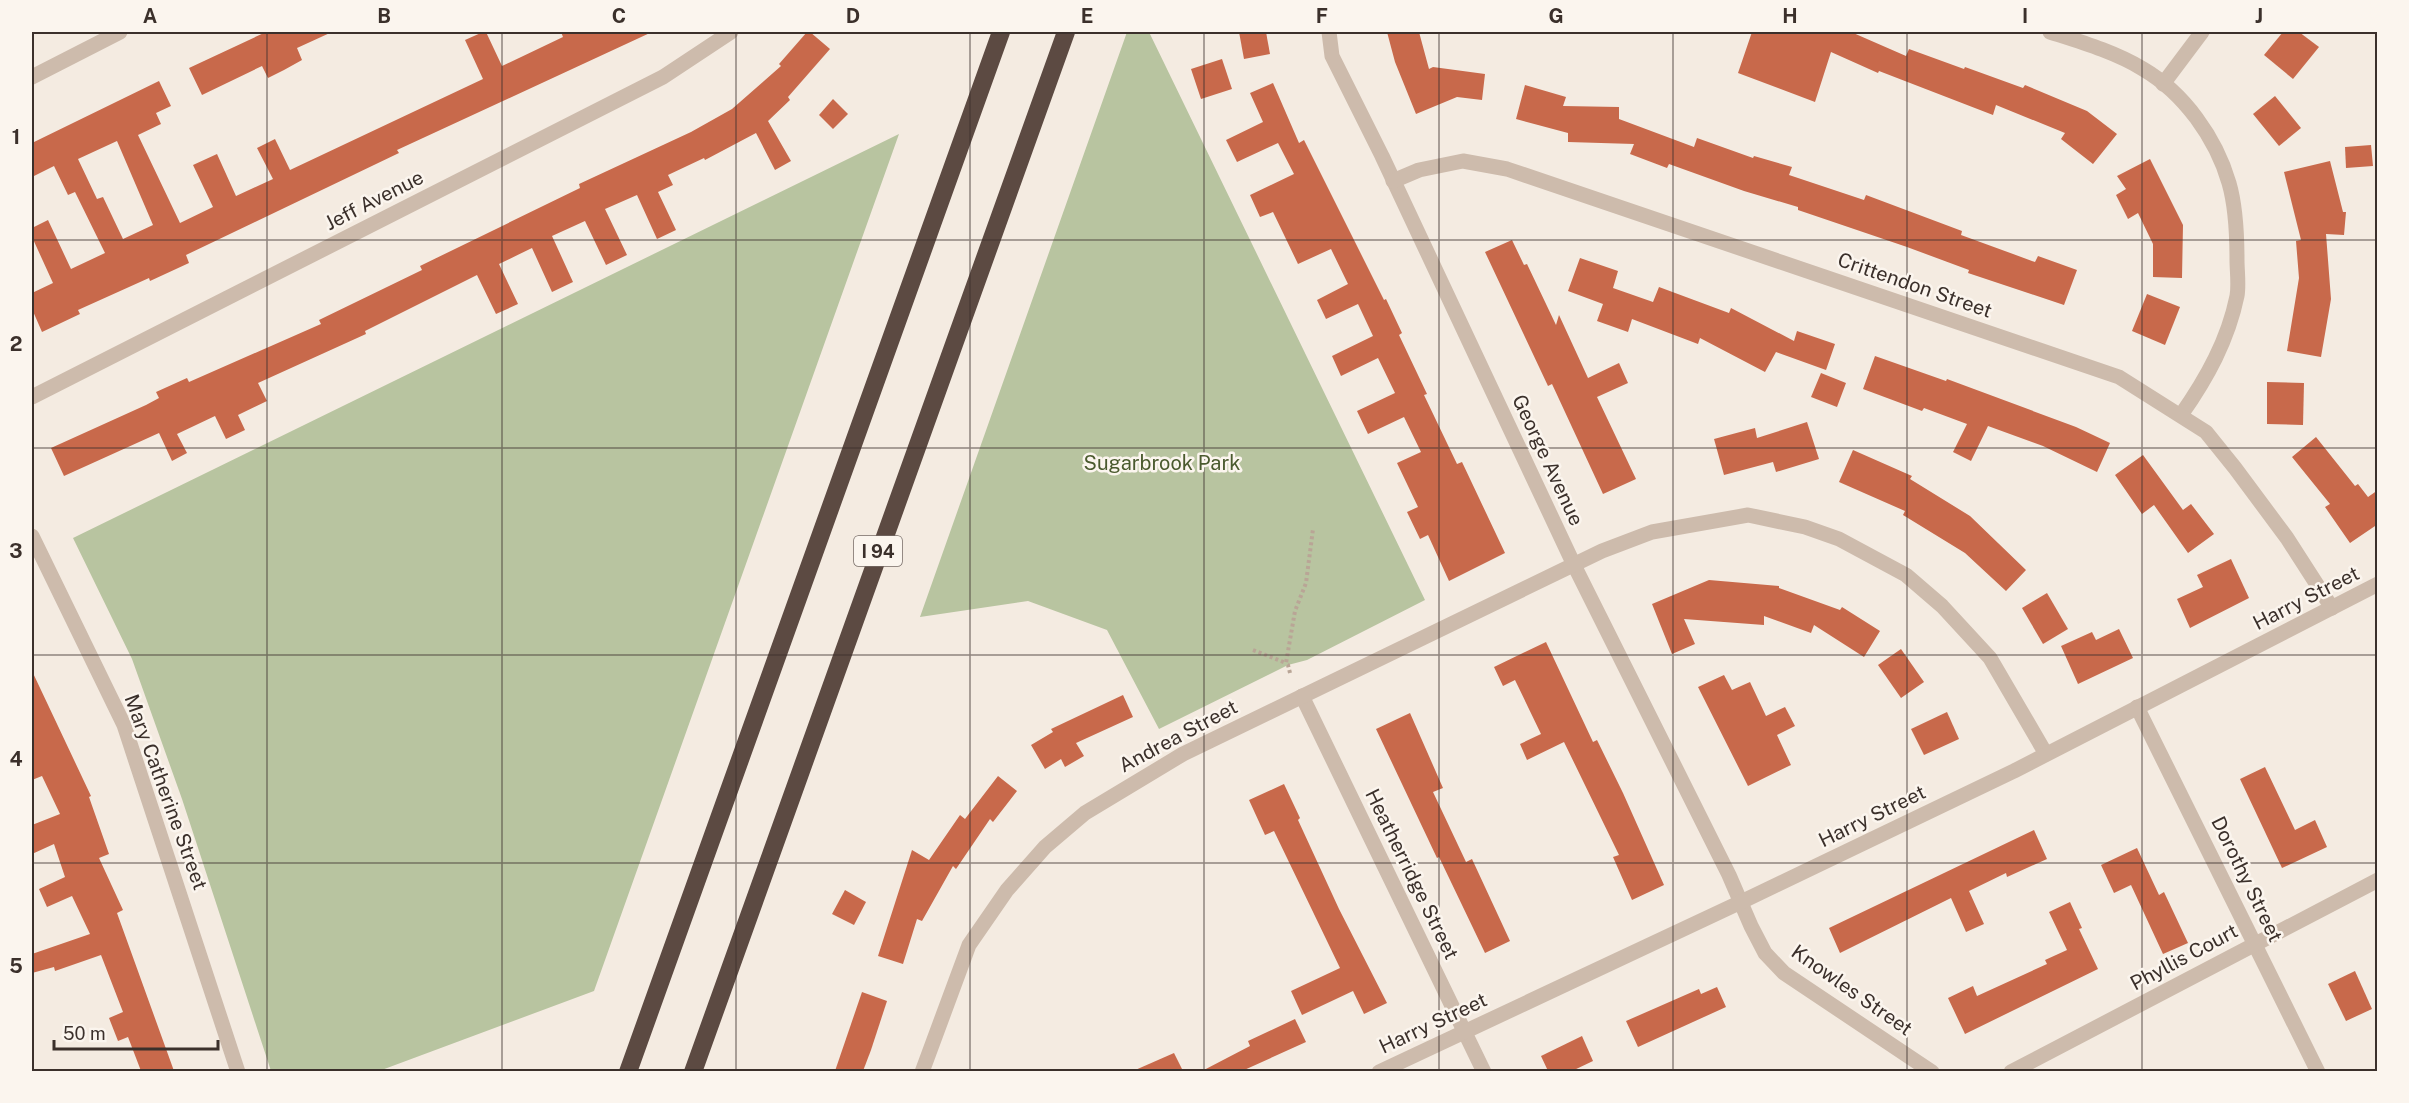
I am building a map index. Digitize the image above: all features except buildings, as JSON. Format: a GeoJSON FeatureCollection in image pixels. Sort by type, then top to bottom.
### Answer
{"type":"FeatureCollection","features":[{"type":"Feature","properties":{"kind":"highway"},"geometry":{"type":"LineString","coordinates":[[628,1071],[1001,32]]}},
{"type":"Feature","properties":{"kind":"highway","name":"I 94"},"geometry":{"type":"LineString","coordinates":[[693,1071],[1066,32]]}},
{"type":"Feature","properties":{"kind":"street"},"geometry":{"type":"LineString","coordinates":[[32,77],[120,32]]}},
{"type":"Feature","properties":{"kind":"street","name":"Jeff Avenue"},"geometry":{"type":"LineString","coordinates":[[32,396],[663,77],[731,32]]}},
{"type":"Feature","properties":{"kind":"street","name":"George Avenue"},"geometry":{"type":"LineString","coordinates":[[1329,32],[1332,56],[1574,565],[1741,902]]}},
{"type":"Feature","properties":{"kind":"street"},"geometry":{"type":"LineString","coordinates":[[2050,32],[2092,46],[2143,69],[2163,84],[2185,103],[2208,135],[2229,183],[2237,236],[2237,294],[2223,345],[2198,391],[2181,415]]}},
{"type":"Feature","properties":{"kind":"street"},"geometry":{"type":"LineString","coordinates":[[2163,84],[2202,32]]}},
{"type":"Feature","properties":{"kind":"street","name":"Crittendon Street"},"geometry":{"type":"LineString","coordinates":[[1393,182],[1419,170],[1463,161],[1507,169],[2119,376],[2205,432],[2287,538],[2332,608]]}},
{"type":"Feature","properties":{"kind":"street","name":"Andrea Street"},"geometry":{"type":"LineString","coordinates":[[922,1071],[969,945],[1007,890],[1045,847],[1085,813],[1183,754],[1574,565],[1652,532],[1748,515],[1805,527],[1839,539],[1906,575],[1942,606],[1990,658],[2046,754]]}},
{"type":"Feature","properties":{"kind":"street","name":"Mary Catherine Street"},"geometry":{"type":"LineString","coordinates":[[32,536],[124,725],[238,1071]]}},
{"type":"Feature","properties":{"kind":"street","name":"Harry Street"},"geometry":{"type":"LineString","coordinates":[[1379,1071],[1741,902],[2046,754],[2378,584]]}},
{"type":"Feature","properties":{"kind":"street","name":"Heatherridge Street"},"geometry":{"type":"LineString","coordinates":[[1302,696],[1484,1071]]}},
{"type":"Feature","properties":{"kind":"street","name":"Dorothy Street"},"geometry":{"type":"LineString","coordinates":[[2137,706],[2318,1071]]}},
{"type":"Feature","properties":{"kind":"street","name":"Phyllis Court"},"geometry":{"type":"LineString","coordinates":[[2011,1071],[2378,880]]}},
{"type":"Feature","properties":{"kind":"street","name":"Knowles Street"},"geometry":{"type":"LineString","coordinates":[[1741,902],[1765,953],[1784,973],[1932,1071]]}},
{"type":"Feature","properties":{"kind":"path"},"geometry":{"type":"LineString","coordinates":[[1290,673],[1286,663],[1295,611],[1306,583],[1313,529]]}},
{"type":"Feature","properties":{"kind":"path"},"geometry":{"type":"LineString","coordinates":[[1253,650],[1286,663]]}},
{"type":"Feature","properties":{"kind":"green space","name":"Sugarbrook Park"},"geometry":{"type":"Polygon","coordinates":[[[1127,32],[1149,32],[1425,600],[1307,660],[1288,665],[1159,729],[1107,630],[1028,601],[920,617],[1127,32]]]}},
{"type":"Feature","properties":{"kind":"green space"},"geometry":{"type":"Polygon","coordinates":[[[899,134],[594,991],[379,1071],[271,1071],[182,799],[132,659],[73,538],[899,134]]]}}]}
